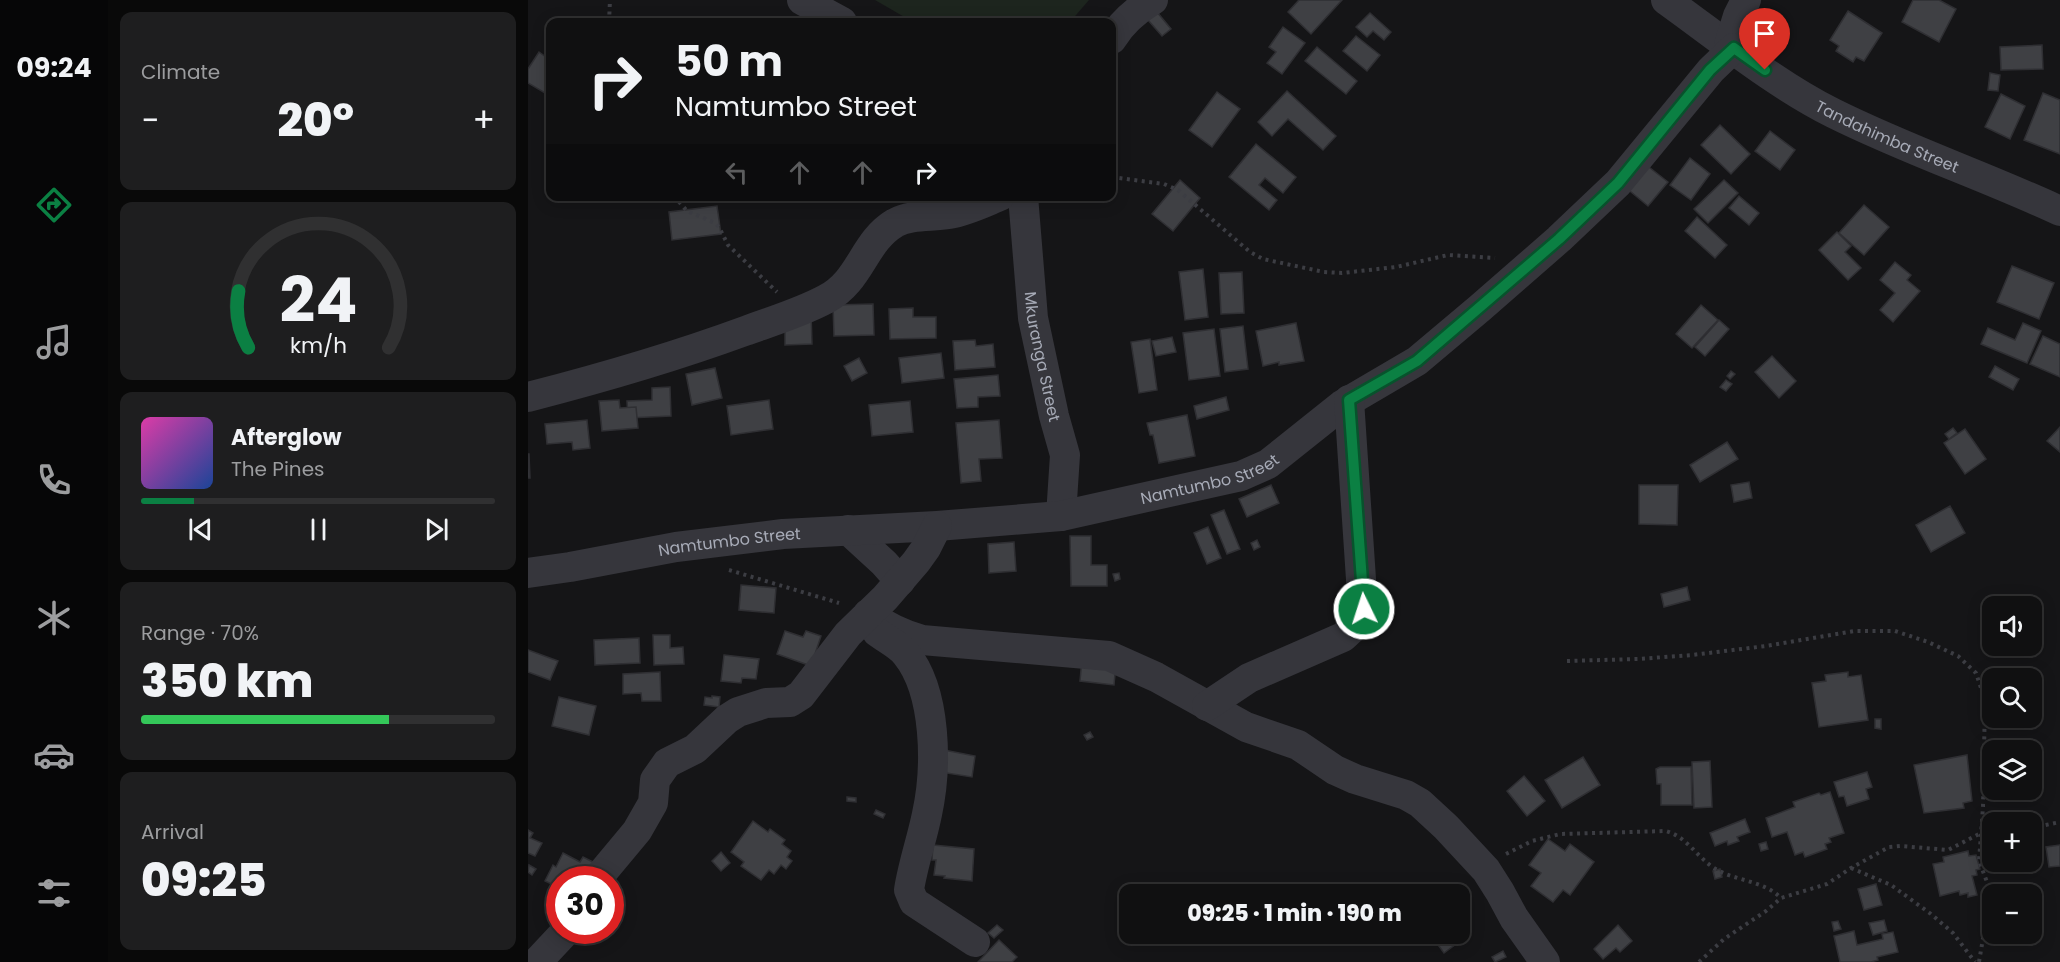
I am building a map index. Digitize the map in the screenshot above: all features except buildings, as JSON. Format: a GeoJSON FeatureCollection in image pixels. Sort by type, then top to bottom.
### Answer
{"type":"FeatureCollection","features":[{"type":"Feature","properties":{"kind":"street"},"geometry":{"type":"LineString","coordinates":[[802,0],[835,18]]}},
{"type":"Feature","properties":{"kind":"street"},"geometry":{"type":"LineString","coordinates":[[1116,32],[1120,25],[1135,12],[1153,0]]}},
{"type":"Feature","properties":{"kind":"street","name":"Tandahimba Street"},"geometry":{"type":"LineString","coordinates":[[1666,0],[1796,92],[1832,112],[1882,136],[2060,211]]}},
{"type":"Feature","properties":{"kind":"street"},"geometry":{"type":"LineString","coordinates":[[1731,46],[1738,16],[1746,0]]}},
{"type":"Feature","properties":{"kind":"street","name":"Namtumbo Street"},"geometry":{"type":"LineString","coordinates":[[528,573],[708,543],[848,530],[937,526],[1061,516],[1241,476],[1268,464],[1334,410],[1417,361],[1559,239],[1618,183],[1731,46]]}},
{"type":"Feature","properties":{"kind":"street"},"geometry":{"type":"LineString","coordinates":[[528,397],[626,372],[802,310],[826,299],[846,286],[869,250],[884,232],[895,224],[912,217],[960,212],[988,201]]}},
{"type":"Feature","properties":{"kind":"street","name":"Mkuranga Street"},"geometry":{"type":"LineString","coordinates":[[1023,201],[1033,318],[1054,416],[1065,455],[1061,516]]}},
{"type":"Feature","properties":{"kind":"street"},"geometry":{"type":"LineString","coordinates":[[1207,706],[1249,678],[1343,637],[1355,626],[1364,609],[1349,400]]}},
{"type":"Feature","properties":{"kind":"street"},"geometry":{"type":"LineString","coordinates":[[608,866],[637,831],[652,803],[655,780],[667,763],[695,749],[727,719],[738,712],[766,703],[790,702],[801,695],[848,634],[900,581],[926,548],[937,526]]}},
{"type":"Feature","properties":{"kind":"street"},"geometry":{"type":"LineString","coordinates":[[848,530],[900,581]]}},
{"type":"Feature","properties":{"kind":"street"},"geometry":{"type":"LineString","coordinates":[[865,618],[922,640],[1109,656],[1155,676],[1246,727],[1298,745],[1335,770],[1355,779],[1406,795],[1420,803],[1446,826],[1483,867],[1519,926],[1545,962]]}},
{"type":"Feature","properties":{"kind":"street"},"geometry":{"type":"LineString","coordinates":[[865,618],[906,653],[921,679],[929,708],[933,746],[931,786],[909,890],[914,902],[975,942]]}},
{"type":"Feature","properties":{"kind":"street"},"geometry":{"type":"LineString","coordinates":[[537,962],[554,944]]}},
{"type":"Feature","properties":{"kind":"path"},"geometry":{"type":"LineString","coordinates":[[609,18],[610,0]]}},
{"type":"Feature","properties":{"kind":"path"},"geometry":{"type":"LineString","coordinates":[[1116,178],[1164,184],[1178,190],[1250,252],[1263,259],[1324,272],[1342,273],[1395,267],[1448,255],[1502,257]]}},
{"type":"Feature","properties":{"kind":"path"},"geometry":{"type":"LineString","coordinates":[[678,201],[687,211],[715,223],[738,257],[776,291],[802,310]]}},
{"type":"Feature","properties":{"kind":"path"},"geometry":{"type":"LineString","coordinates":[[719,567],[847,605],[865,618]]}},
{"type":"Feature","properties":{"kind":"path"},"geometry":{"type":"LineString","coordinates":[[1567,661],[1692,655],[1766,646],[1854,631],[1895,631],[1928,642],[1958,656],[1976,673],[1985,700],[1979,861],[1987,882],[1989,903],[1979,962]]}},
{"type":"Feature","properties":{"kind":"path"},"geometry":{"type":"LineString","coordinates":[[2042,826],[2060,822]]}},
{"type":"Feature","properties":{"kind":"path"},"geometry":{"type":"LineString","coordinates":[[1483,867],[1532,841],[1560,834],[1666,831],[1683,840],[1713,867],[1764,886],[1781,898]]}},
{"type":"Feature","properties":{"kind":"path"},"geometry":{"type":"LineString","coordinates":[[1699,962],[1724,939],[1781,898],[1827,884],[1889,847],[1948,850],[1981,833]]}},
{"type":"Feature","properties":{"kind":"path"},"geometry":{"type":"LineString","coordinates":[[1851,868],[1891,885],[1931,914],[1953,933],[1975,962]]}},
{"type":"Feature","properties":{"kind":"shaded area"},"geometry":{"type":"Polygon","coordinates":[[[875,0],[1089,0],[1073,18],[906,18],[875,0]]]}},
{"type":"Feature","properties":{"kind":"route"},"geometry":{"type":"LineString","coordinates":[[1364,609],[1349,400],[1417,361],[1559,239],[1618,183],[1710,70],[1734,48],[1765,70]]}}]}
